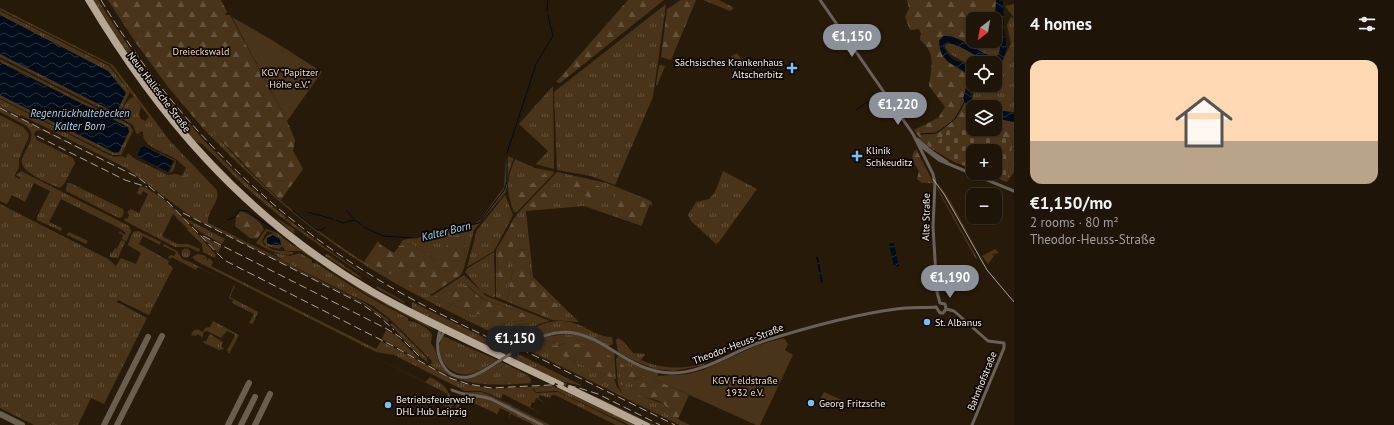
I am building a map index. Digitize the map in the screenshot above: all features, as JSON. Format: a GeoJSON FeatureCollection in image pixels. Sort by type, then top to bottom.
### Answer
{"type":"FeatureCollection","features":[{"type":"Feature","properties":{"kind":"main road","name":"Neue Hallesche Straße"},"geometry":{"type":"LineString","coordinates":[[86,0],[124,61],[158,107],[189,144],[230,184]]}},
{"type":"Feature","properties":{"kind":"main road","name":"Neue Hallesche Straße"},"geometry":{"type":"LineString","coordinates":[[91,0],[127,59],[161,105],[230,184]]}},
{"type":"Feature","properties":{"kind":"main road"},"geometry":{"type":"LineString","coordinates":[[230,184],[288,236],[322,261],[376,296],[432,325],[443,328]]}},
{"type":"Feature","properties":{"kind":"main road"},"geometry":{"type":"LineString","coordinates":[[230,184],[276,223],[318,254],[374,290],[443,328],[553,384]]}},
{"type":"Feature","properties":{"kind":"main road"},"geometry":{"type":"LineString","coordinates":[[503,358],[640,425]]}},
{"type":"Feature","properties":{"kind":"main road"},"geometry":{"type":"LineString","coordinates":[[570,387],[648,425]]}},
{"type":"Feature","properties":{"kind":"street"},"geometry":{"type":"LineString","coordinates":[[820,0],[919,144],[927,162]]}},
{"type":"Feature","properties":{"kind":"street"},"geometry":{"type":"LineString","coordinates":[[912,134],[933,156],[1014,190]]}},
{"type":"Feature","properties":{"kind":"street"},"geometry":{"type":"LineString","coordinates":[[919,144],[953,165]]}},
{"type":"Feature","properties":{"kind":"street"},"geometry":{"type":"LineString","coordinates":[[923,154],[927,150]]}},
{"type":"Feature","properties":{"kind":"street"},"geometry":{"type":"LineString","coordinates":[[927,150],[927,162]]}},
{"type":"Feature","properties":{"kind":"street","name":"Alte Straße"},"geometry":{"type":"LineString","coordinates":[[927,162],[934,179],[933,227],[936,290],[940,303]]}},
{"type":"Feature","properties":{"kind":"street"},"geometry":{"type":"LineString","coordinates":[[940,303],[945,304],[946,309],[943,313],[940,313],[936,307],[940,303]]}},
{"type":"Feature","properties":{"kind":"street","name":"Theodor-Heuss-Straße"},"geometry":{"type":"LineString","coordinates":[[443,328],[438,337],[437,346],[441,363],[449,371],[458,376],[474,376],[523,346],[548,334],[576,333],[595,340],[638,364],[655,370],[672,373],[688,371],[706,366],[758,344],[808,328],[895,309],[936,307]]}},
{"type":"Feature","properties":{"kind":"street","name":"Bahnhofstraße"},"geometry":{"type":"LineString","coordinates":[[946,309],[954,311],[988,341],[1004,343],[1004,348],[972,425]]}},
{"type":"Feature","properties":{"kind":"street"},"geometry":{"type":"LineString","coordinates":[[432,325],[438,337]]}},
{"type":"Feature","properties":{"kind":"street"},"geometry":{"type":"LineString","coordinates":[[437,346],[443,328]]}},
{"type":"Feature","properties":{"kind":"street"},"geometry":{"type":"LineString","coordinates":[[452,390],[463,395],[482,396],[491,399],[542,425]]}},
{"type":"Feature","properties":{"kind":"green space"},"geometry":{"type":"Polygon","coordinates":[[[92,0],[98,0],[128,45],[159,87],[192,127],[227,164],[265,199],[305,232],[347,263],[393,292],[337,258],[301,232],[250,191],[202,144],[193,141],[138,72],[92,0]]]}},
{"type":"Feature","properties":{"kind":"green space"},"geometry":{"type":"Polygon","coordinates":[[[108,0],[112,0],[111,1],[133,36],[139,35],[141,38],[136,39],[136,43],[108,0]]]}},
{"type":"Feature","properties":{"kind":"green space","name":"Dreieckswald"},"geometry":{"type":"Polygon","coordinates":[[[221,0],[227,12],[225,15],[230,15],[287,121],[295,140],[293,151],[303,169],[281,200],[207,126],[202,127],[168,87],[136,43],[136,39],[140,37],[139,35],[137,38],[133,36],[111,1],[221,0]]]}},
{"type":"Feature","properties":{"kind":"green space"},"geometry":{"type":"Polygon","coordinates":[[[628,0],[664,0],[560,83],[556,82],[628,0]]]}},
{"type":"Feature","properties":{"kind":"green space"},"geometry":{"type":"Polygon","coordinates":[[[681,0],[696,0],[671,60],[661,57],[667,9],[681,0]]]}},
{"type":"Feature","properties":{"kind":"green space"},"geometry":{"type":"Polygon","coordinates":[[[703,0],[719,0],[734,8],[730,11],[703,0]]]}},
{"type":"Feature","properties":{"kind":"green space"},"geometry":{"type":"Polygon","coordinates":[[[907,0],[996,0],[995,12],[966,12],[966,44],[951,36],[939,41],[948,62],[966,73],[966,124],[948,130],[932,149],[921,140],[914,130],[938,118],[945,107],[929,86],[932,61],[929,50],[920,40],[921,34],[919,29],[910,30],[905,17],[909,8],[907,0]]]}},
{"type":"Feature","properties":{"kind":"green space"},"geometry":{"type":"Polygon","coordinates":[[[666,4],[653,97],[615,185],[591,176],[557,170],[554,92],[666,4]]]}},
{"type":"Feature","properties":{"kind":"green space"},"geometry":{"type":"Polygon","coordinates":[[[1014,4],[1014,18],[1005,6],[1014,4]]]}},
{"type":"Feature","properties":{"kind":"green space"},"geometry":{"type":"Polygon","coordinates":[[[0,8],[113,65],[170,141],[216,189],[217,198],[209,214],[208,223],[283,260],[273,253],[290,256],[300,253],[312,260],[312,263],[316,263],[367,296],[408,318],[408,321],[418,323],[430,331],[432,334],[431,343],[438,360],[447,372],[455,376],[471,377],[501,362],[528,375],[531,379],[531,383],[504,385],[479,383],[455,378],[443,372],[430,365],[432,361],[390,319],[373,306],[211,225],[366,304],[389,320],[388,322],[366,305],[193,218],[126,168],[21,115],[20,116],[0,107],[0,99],[113,157],[122,156],[126,158],[128,153],[135,159],[168,175],[177,174],[182,176],[186,168],[176,159],[149,145],[143,132],[140,131],[139,134],[136,133],[133,125],[121,118],[125,105],[131,98],[134,97],[110,65],[0,10],[0,8]],[[134,97],[141,107],[139,115],[141,119],[145,121],[149,117],[134,97]]]}},
{"type":"Feature","properties":{"kind":"green space","name":"Regenrückhaltebecken Kalter Born"},"geometry":{"type":"Polygon","coordinates":[[[0,11],[109,66],[130,92],[119,114],[114,115],[0,57],[0,11]]]}},
{"type":"Feature","properties":{"kind":"green space","name":"KGV \"Papitzer Höhe e.V.\""},"geometry":{"type":"Polygon","coordinates":[[[232,17],[272,40],[322,72],[287,121],[232,17]]]}},
{"type":"Feature","properties":{"kind":"green space"},"geometry":{"type":"Polygon","coordinates":[[[1011,17],[1014,18],[1014,112],[1002,111],[1002,100],[973,100],[972,98],[974,92],[1002,92],[1002,59],[1011,44],[1007,25],[1011,17]]]}},
{"type":"Feature","properties":{"kind":"green space"},"geometry":{"type":"Polygon","coordinates":[[[946,43],[960,46],[977,56],[966,56],[966,63],[950,54],[945,47],[946,43]]]}},
{"type":"Feature","properties":{"kind":"green space"},"geometry":{"type":"Polygon","coordinates":[[[974,48],[1000,48],[997,56],[987,55],[974,48]]]}},
{"type":"Feature","properties":{"kind":"green space"},"geometry":{"type":"Polygon","coordinates":[[[737,53],[744,63],[737,67],[730,57],[737,53]]]}},
{"type":"Feature","properties":{"kind":"green space","name":"Regenrückhaltebecken Kalter Born"},"geometry":{"type":"Polygon","coordinates":[[[0,59],[130,125],[133,131],[121,155],[112,155],[0,98],[0,59]]]}},
{"type":"Feature","properties":{"kind":"green space"},"geometry":{"type":"Polygon","coordinates":[[[659,65],[665,66],[657,86],[656,84],[659,65]]]}},
{"type":"Feature","properties":{"kind":"green space"},"geometry":{"type":"Polygon","coordinates":[[[553,86],[554,169],[528,162],[536,164],[548,151],[519,124],[553,86]]]}},
{"type":"Feature","properties":{"kind":"green space"},"geometry":{"type":"Polygon","coordinates":[[[0,108],[136,177],[41,130],[36,131],[34,134],[37,140],[73,158],[75,163],[64,184],[60,188],[36,177],[22,164],[23,155],[30,143],[31,132],[27,126],[0,112],[0,108]]]}},
{"type":"Feature","properties":{"kind":"green space"},"geometry":{"type":"Polygon","coordinates":[[[0,115],[23,127],[29,134],[19,159],[19,168],[14,176],[20,179],[20,177],[16,175],[21,171],[129,226],[131,231],[126,242],[122,239],[123,235],[119,233],[120,231],[124,235],[126,233],[121,229],[61,199],[49,222],[62,228],[61,231],[37,220],[37,217],[50,191],[34,183],[25,202],[12,195],[7,204],[0,201],[0,115]]]}},
{"type":"Feature","properties":{"kind":"green space"},"geometry":{"type":"Polygon","coordinates":[[[1002,119],[1014,122],[1014,172],[1007,182],[1013,139],[996,136],[1002,136],[1002,119]]]}},
{"type":"Feature","properties":{"kind":"green space"},"geometry":{"type":"Polygon","coordinates":[[[966,124],[966,136],[996,136],[1013,139],[1007,182],[1001,180],[1002,144],[966,144],[966,166],[954,162],[932,149],[948,130],[966,124]]]}},
{"type":"Feature","properties":{"kind":"green space"},"geometry":{"type":"Polygon","coordinates":[[[207,125],[242,164],[285,204],[331,240],[364,262],[378,241],[380,244],[368,262],[432,296],[464,275],[486,296],[550,321],[535,326],[511,337],[545,323],[560,321],[577,324],[604,336],[612,337],[613,344],[608,346],[585,335],[564,331],[543,334],[520,346],[426,300],[368,267],[342,250],[292,212],[246,171],[202,127],[207,125]],[[467,285],[450,295],[443,292],[434,297],[475,315],[478,314],[501,324],[536,318],[483,299],[467,285]],[[528,323],[506,327],[505,327],[514,331],[528,323]]]}},
{"type":"Feature","properties":{"kind":"green space"},"geometry":{"type":"Polygon","coordinates":[[[140,144],[175,160],[176,161],[175,166],[173,170],[169,173],[175,161],[140,144]]]}},
{"type":"Feature","properties":{"kind":"green space"},"geometry":{"type":"Polygon","coordinates":[[[916,149],[933,182],[933,186],[932,183],[922,183],[917,179],[919,171],[914,163],[913,157],[916,149]]]}},
{"type":"Feature","properties":{"kind":"green space"},"geometry":{"type":"Polygon","coordinates":[[[506,156],[513,158],[513,160],[509,172],[506,192],[474,230],[464,268],[465,235],[436,261],[412,244],[399,246],[403,240],[477,224],[476,223],[481,219],[504,187],[506,156]]]}},
{"type":"Feature","properties":{"kind":"green space"},"geometry":{"type":"Polygon","coordinates":[[[515,159],[535,168],[555,172],[517,212],[514,212],[508,191],[510,173],[515,159]]]}},
{"type":"Feature","properties":{"kind":"green space"},"geometry":{"type":"Polygon","coordinates":[[[723,171],[757,189],[719,242],[716,244],[691,221],[688,215],[696,202],[709,199],[715,192],[723,171]]]}},
{"type":"Feature","properties":{"kind":"green space"},"geometry":{"type":"Polygon","coordinates":[[[557,172],[607,183],[649,200],[652,203],[652,206],[650,204],[618,216],[642,224],[642,226],[584,206],[526,211],[533,277],[579,322],[552,320],[496,297],[496,250],[510,226],[497,252],[499,291],[514,220],[517,214],[557,172]],[[517,249],[507,301],[565,313],[531,278],[528,250],[517,249]]]}},
{"type":"Feature","properties":{"kind":"green space"},"geometry":{"type":"Polygon","coordinates":[[[546,173],[549,176],[515,210],[513,198],[546,173]]]}},
{"type":"Feature","properties":{"kind":"green space"},"geometry":{"type":"Polygon","coordinates":[[[560,177],[587,182],[610,190],[602,199],[593,199],[560,185],[557,179],[560,177]]]}},
{"type":"Feature","properties":{"kind":"green space"},"geometry":{"type":"Polygon","coordinates":[[[937,182],[951,202],[980,256],[937,182]]]}},
{"type":"Feature","properties":{"kind":"green space"},"geometry":{"type":"Polygon","coordinates":[[[67,183],[70,183],[123,209],[124,212],[122,217],[119,218],[66,191],[67,183]]]}},
{"type":"Feature","properties":{"kind":"green space"},"geometry":{"type":"Polygon","coordinates":[[[140,186],[159,196],[178,212],[216,255],[215,258],[203,252],[202,244],[173,214],[162,236],[177,244],[188,244],[200,249],[199,252],[188,247],[175,247],[125,221],[124,218],[127,219],[129,215],[127,212],[131,209],[139,213],[148,194],[143,191],[141,195],[137,193],[140,186]]]}},
{"type":"Feature","properties":{"kind":"green space"},"geometry":{"type":"Polygon","coordinates":[[[552,186],[554,187],[553,204],[551,206],[533,208],[530,204],[552,186]]]}},
{"type":"Feature","properties":{"kind":"green space"},"geometry":{"type":"Polygon","coordinates":[[[937,187],[977,258],[976,259],[937,189],[937,187]]]}},
{"type":"Feature","properties":{"kind":"green space"},"geometry":{"type":"Polygon","coordinates":[[[617,192],[650,204],[642,224],[618,216],[612,205],[617,192]]]}},
{"type":"Feature","properties":{"kind":"green space"},"geometry":{"type":"Polygon","coordinates":[[[505,195],[513,215],[494,251],[467,267],[477,230],[505,195]]]}},
{"type":"Feature","properties":{"kind":"green space"},"geometry":{"type":"Polygon","coordinates":[[[0,204],[108,259],[116,266],[121,258],[136,264],[141,253],[128,244],[133,232],[138,231],[161,242],[160,245],[143,236],[139,244],[169,261],[168,264],[173,268],[149,315],[118,300],[117,302],[147,318],[104,404],[91,398],[78,425],[34,425],[0,408],[0,204]]]}},
{"type":"Feature","properties":{"kind":"green space"},"geometry":{"type":"Polygon","coordinates":[[[240,211],[254,218],[264,229],[257,239],[250,238],[235,226],[236,217],[240,211]]]}},
{"type":"Feature","properties":{"kind":"green space"},"geometry":{"type":"Polygon","coordinates":[[[275,217],[294,229],[295,233],[293,233],[275,217]]]}},
{"type":"Feature","properties":{"kind":"green space"},"geometry":{"type":"Polygon","coordinates":[[[185,218],[225,239],[222,244],[199,231],[185,218]]]}},
{"type":"Feature","properties":{"kind":"green space"},"geometry":{"type":"Polygon","coordinates":[[[514,218],[518,218],[505,293],[499,291],[497,252],[514,218]]]}},
{"type":"Feature","properties":{"kind":"green space"},"geometry":{"type":"Polygon","coordinates":[[[266,229],[277,233],[295,247],[297,245],[425,323],[435,331],[366,294],[301,251],[286,251],[282,246],[279,249],[267,246],[263,241],[268,235],[274,233],[267,231],[262,240],[263,244],[273,250],[293,252],[293,254],[288,255],[278,253],[256,243],[266,229]]]}},
{"type":"Feature","properties":{"kind":"green space"},"geometry":{"type":"Polygon","coordinates":[[[69,232],[88,241],[86,244],[67,235],[69,232]]]}},
{"type":"Feature","properties":{"kind":"green space"},"geometry":{"type":"Polygon","coordinates":[[[465,235],[464,268],[461,275],[430,295],[368,262],[380,244],[394,253],[399,246],[412,244],[436,261],[454,236],[465,235]]]}},
{"type":"Feature","properties":{"kind":"green space"},"geometry":{"type":"Polygon","coordinates":[[[201,236],[221,246],[218,253],[201,236]]]}},
{"type":"Feature","properties":{"kind":"green space"},"geometry":{"type":"Polygon","coordinates":[[[121,240],[125,242],[118,258],[110,257],[110,252],[112,253],[115,248],[117,249],[121,240]]]}},
{"type":"Feature","properties":{"kind":"green space"},"geometry":{"type":"Polygon","coordinates":[[[164,244],[177,251],[182,259],[190,262],[218,277],[198,267],[196,270],[172,257],[170,259],[168,257],[171,255],[174,256],[176,252],[163,246],[164,244]]]}},
{"type":"Feature","properties":{"kind":"green space"},"geometry":{"type":"Polygon","coordinates":[[[186,248],[191,253],[186,258],[181,253],[186,248]]]}},
{"type":"Feature","properties":{"kind":"green space"},"geometry":{"type":"Polygon","coordinates":[[[517,249],[528,250],[531,278],[565,313],[542,315],[507,301],[517,249]]]}},
{"type":"Feature","properties":{"kind":"green space"},"geometry":{"type":"Polygon","coordinates":[[[995,249],[999,253],[992,254],[994,256],[988,264],[982,256],[995,249]]]}},
{"type":"Feature","properties":{"kind":"green space"},"geometry":{"type":"Polygon","coordinates":[[[494,252],[494,298],[482,292],[465,272],[468,268],[494,252]]]}},
{"type":"Feature","properties":{"kind":"green space"},"geometry":{"type":"Polygon","coordinates":[[[198,254],[206,256],[203,259],[207,257],[207,261],[209,258],[213,262],[211,266],[376,349],[381,341],[461,383],[491,389],[553,386],[638,425],[629,425],[557,391],[536,392],[533,388],[532,389],[536,393],[558,392],[626,425],[616,425],[555,395],[552,395],[550,398],[540,395],[538,398],[547,404],[536,398],[534,403],[545,409],[532,402],[530,407],[542,414],[503,394],[501,399],[552,425],[493,395],[481,391],[465,391],[394,355],[376,352],[196,261],[192,257],[198,254]]]}},
{"type":"Feature","properties":{"kind":"green space"},"geometry":{"type":"Polygon","coordinates":[[[327,254],[361,277],[361,279],[325,256],[327,254]]]}},
{"type":"Feature","properties":{"kind":"green space"},"geometry":{"type":"Polygon","coordinates":[[[234,285],[235,286],[230,297],[258,312],[253,324],[249,323],[254,314],[232,303],[233,300],[229,298],[234,285]]]}},
{"type":"Feature","properties":{"kind":"green space"},"geometry":{"type":"Polygon","coordinates":[[[466,285],[482,299],[537,318],[500,324],[434,297],[443,292],[450,295],[466,285]]]}},
{"type":"Feature","properties":{"kind":"green space"},"geometry":{"type":"Polygon","coordinates":[[[377,286],[405,302],[404,303],[376,288],[377,286]]]}},
{"type":"Feature","properties":{"kind":"green space"},"geometry":{"type":"Polygon","coordinates":[[[412,302],[511,351],[505,355],[412,309],[412,302]]]}},
{"type":"Feature","properties":{"kind":"green space"},"geometry":{"type":"Polygon","coordinates":[[[213,321],[239,335],[229,354],[227,350],[235,336],[234,334],[227,331],[221,338],[207,331],[204,332],[202,339],[201,336],[197,334],[196,336],[191,335],[193,331],[197,329],[203,332],[205,328],[210,327],[213,321]]]}},
{"type":"Feature","properties":{"kind":"green space"},"geometry":{"type":"Polygon","coordinates":[[[530,323],[514,331],[505,327],[530,323]]]}},
{"type":"Feature","properties":{"kind":"green space"},"geometry":{"type":"Polygon","coordinates":[[[390,324],[393,324],[427,358],[428,363],[417,354],[390,324]]]}},
{"type":"Feature","properties":{"kind":"green space"},"geometry":{"type":"Polygon","coordinates":[[[386,330],[397,336],[420,360],[382,339],[386,330]]]}},
{"type":"Feature","properties":{"kind":"green space"},"geometry":{"type":"Polygon","coordinates":[[[210,334],[223,342],[221,346],[224,349],[219,350],[204,343],[203,341],[206,341],[210,334]]]}},
{"type":"Feature","properties":{"kind":"green space"},"geometry":{"type":"Polygon","coordinates":[[[565,334],[583,336],[614,352],[616,379],[614,379],[617,387],[623,394],[618,385],[616,359],[618,356],[658,372],[658,376],[631,390],[663,404],[667,409],[667,414],[690,425],[680,425],[524,348],[545,337],[565,334]],[[566,343],[548,347],[552,351],[612,378],[610,370],[613,361],[566,343]],[[623,364],[634,380],[645,375],[623,364]]]}},
{"type":"Feature","properties":{"kind":"green space"},"geometry":{"type":"Polygon","coordinates":[[[443,336],[497,360],[474,373],[462,374],[455,372],[444,363],[441,357],[439,350],[443,336]]]}},
{"type":"Feature","properties":{"kind":"green space"},"geometry":{"type":"Polygon","coordinates":[[[618,338],[623,341],[633,353],[645,354],[641,360],[649,363],[665,367],[681,368],[705,363],[704,365],[674,371],[655,369],[618,352],[616,340],[618,338]]]}},
{"type":"Feature","properties":{"kind":"green space","name":"KGV Feldstraße 1932 e.V."},"geometry":{"type":"Polygon","coordinates":[[[784,338],[788,344],[785,350],[793,355],[760,425],[756,425],[652,378],[658,376],[688,374],[703,370],[758,345],[784,338]]]}},
{"type":"Feature","properties":{"kind":"green space"},"geometry":{"type":"Polygon","coordinates":[[[566,343],[586,345],[610,356],[613,363],[610,372],[614,379],[552,351],[548,347],[566,343]]]}},
{"type":"Feature","properties":{"kind":"green space"},"geometry":{"type":"Polygon","coordinates":[[[516,353],[583,386],[560,381],[510,357],[516,353]]]}},
{"type":"Feature","properties":{"kind":"green space"},"geometry":{"type":"Polygon","coordinates":[[[371,355],[425,382],[430,377],[441,383],[451,398],[459,402],[462,400],[457,410],[455,409],[457,406],[453,404],[451,408],[457,411],[454,416],[455,412],[443,405],[448,394],[371,355]]]}},
{"type":"Feature","properties":{"kind":"green space"},"geometry":{"type":"Polygon","coordinates":[[[623,364],[645,375],[621,385],[620,365],[623,364]]]}},
{"type":"Feature","properties":{"kind":"green space"},"geometry":{"type":"Polygon","coordinates":[[[652,378],[689,395],[678,419],[666,414],[667,409],[660,402],[640,396],[631,390],[652,378]]]}},
{"type":"Feature","properties":{"kind":"green space"},"geometry":{"type":"Polygon","coordinates":[[[580,391],[601,399],[655,425],[650,425],[580,391]]]}},
{"type":"Feature","properties":{"kind":"green space"},"geometry":{"type":"Polygon","coordinates":[[[465,392],[481,392],[492,396],[550,425],[534,425],[511,414],[508,419],[510,413],[500,408],[497,414],[463,398],[465,392]]]}},
{"type":"Feature","properties":{"kind":"green space"},"geometry":{"type":"Polygon","coordinates":[[[824,392],[846,402],[842,411],[819,401],[824,392]]]}},
{"type":"Feature","properties":{"kind":"water"},"geometry":{"type":"Polygon","coordinates":[[[996,0],[1003,1],[1004,31],[1007,48],[1002,60],[1002,56],[997,56],[1000,48],[1002,48],[1002,12],[995,12],[996,0]]]}},
{"type":"Feature","properties":{"kind":"water","name":"Regenrückhaltebecken Kalter Born"},"geometry":{"type":"Polygon","coordinates":[[[0,15],[108,71],[126,93],[117,111],[114,112],[0,54],[0,15]]]}},
{"type":"Feature","properties":{"kind":"water"},"geometry":{"type":"Polygon","coordinates":[[[943,36],[950,36],[966,42],[966,48],[976,48],[992,56],[976,56],[954,45],[948,44],[943,47],[952,59],[966,64],[966,73],[951,64],[943,56],[939,41],[943,36]]]}},
{"type":"Feature","properties":{"kind":"water","name":"Regenrückhaltebecken Kalter Born"},"geometry":{"type":"Polygon","coordinates":[[[0,62],[128,127],[129,132],[119,152],[115,153],[0,95],[0,62]]]}},
{"type":"Feature","properties":{"kind":"water"},"geometry":{"type":"Polygon","coordinates":[[[966,90],[966,92],[970,92],[972,100],[966,100],[966,103],[964,99],[966,90]]]}},
{"type":"Feature","properties":{"kind":"water"},"geometry":{"type":"Polygon","coordinates":[[[1002,111],[1014,114],[1014,122],[1002,119],[1002,111]]]}},
{"type":"Feature","properties":{"kind":"water","name":"Regenrückhaltebecken Kalter Born"},"geometry":{"type":"Polygon","coordinates":[[[142,145],[173,161],[168,172],[137,156],[142,145]]]}},
{"type":"Feature","properties":{"kind":"water"},"geometry":{"type":"Polygon","coordinates":[[[273,235],[280,239],[281,245],[271,245],[267,243],[267,238],[273,235]]]}},
{"type":"Feature","properties":{"kind":"water"},"geometry":{"type":"Polygon","coordinates":[[[894,243],[899,266],[894,267],[889,244],[894,243]]]}},
{"type":"Feature","properties":{"kind":"water"},"geometry":{"type":"Polygon","coordinates":[[[816,257],[818,257],[823,282],[821,283],[816,257]]]}},
{"type":"Feature","properties":{"kind":"waterway","name":"Kalter Born"},"geometry":{"type":"LineString","coordinates":[[547,11],[548,0]]}},
{"type":"Feature","properties":{"kind":"waterway","name":"Kalter Born"},"geometry":{"type":"LineString","coordinates":[[507,153],[536,64],[553,36],[548,15]]}},
{"type":"Feature","properties":{"kind":"waterway"},"geometry":{"type":"LineString","coordinates":[[856,110],[876,96]]}},
{"type":"Feature","properties":{"kind":"waterway"},"geometry":{"type":"LineString","coordinates":[[921,134],[936,133],[942,129],[955,119],[965,101]]}},
{"type":"Feature","properties":{"kind":"waterway","name":"Kalter Born"},"geometry":{"type":"LineString","coordinates":[[364,227],[383,236],[416,238],[428,233],[479,223],[504,190],[507,182],[507,156]]}},
{"type":"Feature","properties":{"kind":"waterway","name":"Kalter Born"},"geometry":{"type":"LineString","coordinates":[[228,220],[235,217],[239,210],[247,211],[276,231]]}},
{"type":"Feature","properties":{"kind":"waterway"},"geometry":{"type":"LineString","coordinates":[[346,210],[354,219]]}},
{"type":"Feature","properties":{"kind":"waterway"},"geometry":{"type":"LineString","coordinates":[[293,211],[317,230],[321,230],[326,227]]}},
{"type":"Feature","properties":{"kind":"waterway","name":"Kalter Born"},"geometry":{"type":"LineString","coordinates":[[308,212],[333,219]]}},
{"type":"Feature","properties":{"kind":"waterway","name":"Kalter Born"},"geometry":{"type":"LineString","coordinates":[[336,220],[342,223],[355,220],[362,225]]}},
{"type":"Feature","properties":{"kind":"taxiway"},"geometry":{"type":"LineString","coordinates":[[117,425],[162,336]]}},
{"type":"Feature","properties":{"kind":"taxiway"},"geometry":{"type":"LineString","coordinates":[[104,425],[148,337]]}},
{"type":"Feature","properties":{"kind":"taxiway"},"geometry":{"type":"LineString","coordinates":[[228,425],[249,383]]}},
{"type":"Feature","properties":{"kind":"taxiway"},"geometry":{"type":"LineString","coordinates":[[255,425],[270,394]]}},
{"type":"Feature","properties":{"kind":"taxiway"},"geometry":{"type":"LineString","coordinates":[[241,425],[255,397]]}},
{"type":"Feature","properties":{"kind":"taxiway"},"geometry":{"type":"LineString","coordinates":[[0,414],[22,425]]}},
{"type":"Feature","properties":{"kind":"tunnel"},"geometry":{"type":"LineString","coordinates":[[562,384],[570,387]]}},
{"type":"Feature","properties":{"kind":"tram line"},"geometry":{"type":"LineString","coordinates":[[933,179],[944,194],[987,270],[1014,302]]}},
{"type":"Feature","properties":{"kind":"railway"},"geometry":{"type":"LineString","coordinates":[[101,0],[127,41],[156,81],[187,119],[256,189],[294,221],[333,250],[374,277],[408,297],[514,350]]}},
{"type":"Feature","properties":{"kind":"railway"},"geometry":{"type":"LineString","coordinates":[[0,108],[139,178],[168,202],[224,260],[393,346],[450,378],[468,384],[491,388],[551,385],[576,387],[598,394],[660,425]]}},
{"type":"Feature","properties":{"kind":"railway"},"geometry":{"type":"LineString","coordinates":[[37,136],[125,180],[147,187]]}},
{"type":"Feature","properties":{"kind":"railway"},"geometry":{"type":"LineString","coordinates":[[183,213],[360,303],[379,316],[394,330]]}},
{"type":"Feature","properties":{"kind":"railway"},"geometry":{"type":"LineString","coordinates":[[203,236],[387,329],[400,337],[420,357]]}},
{"type":"Feature","properties":{"kind":"railway"},"geometry":{"type":"LineString","coordinates":[[521,349],[675,425]]}},
{"type":"Feature","properties":{"kind":"place","name":"Sächsisches Krankenhaus Altscherbitz"},"geometry":{"type":"Point","coordinates":[792,68]}},
{"type":"Feature","properties":{"kind":"place","name":"Klinik Schkeuditz"},"geometry":{"type":"Point","coordinates":[857,156]}},
{"type":"Feature","properties":{"kind":"place","name":"St. Albanus"},"geometry":{"type":"Point","coordinates":[927,322]}},
{"type":"Feature","properties":{"kind":"place","name":"Georg Fritzsche"},"geometry":{"type":"Point","coordinates":[811,403]}},
{"type":"Feature","properties":{"kind":"place","name":"Betriebsfeuerwehr DHL Hub Leipzig"},"geometry":{"type":"Point","coordinates":[388,405]}}]}
